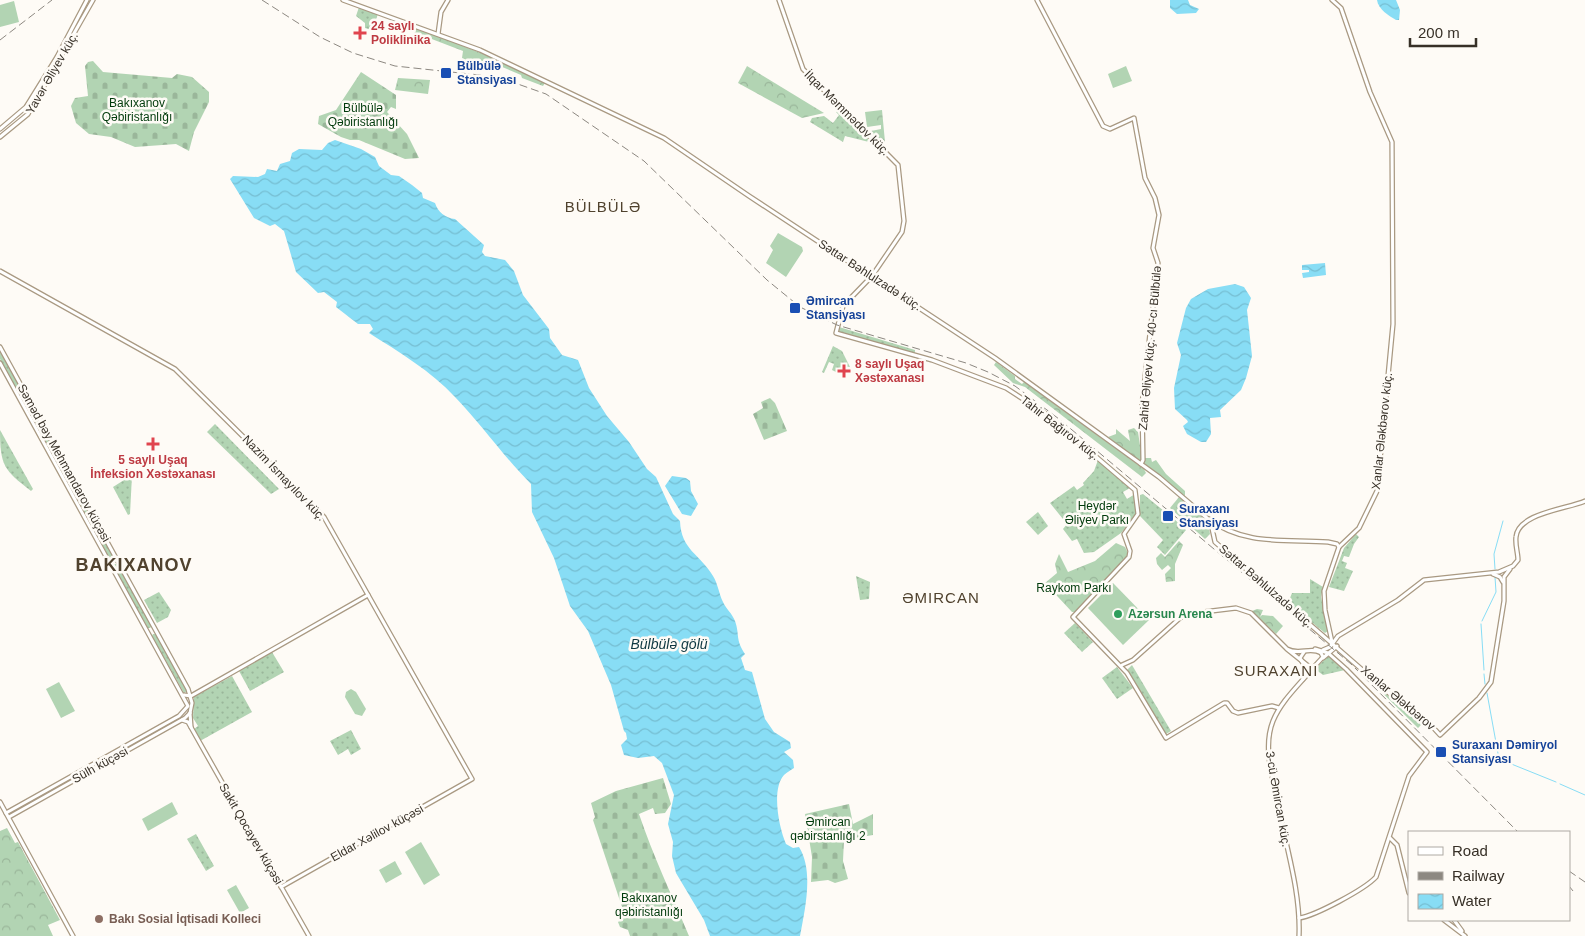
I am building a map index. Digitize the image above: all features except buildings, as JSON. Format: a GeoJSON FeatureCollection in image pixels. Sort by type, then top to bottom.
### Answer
{"type":"FeatureCollection","features":[{"type":"Feature","properties":{"kind":"street","name":"Yavər Əliyev küç."},"geometry":{"type":"LineString","coordinates":[[0,129],[26,107],[57,57],[87,0]]}},
{"type":"Feature","properties":{"kind":"street","name":"Yavər Əliyev küç."},"geometry":{"type":"LineString","coordinates":[[0,137],[28,114],[93,0]]}},
{"type":"Feature","properties":{"kind":"street","name":"Səttar Bəhlulzadə küç."},"geometry":{"type":"LineString","coordinates":[[343,0],[480,50],[653,132],[995,358],[1141,464],[1207,518],[1211,524],[1215,542],[1332,642]]}},
{"type":"Feature","properties":{"kind":"street"},"geometry":{"type":"LineString","coordinates":[[438,34],[441,12],[448,0]]}},
{"type":"Feature","properties":{"kind":"street","name":"İlqar Məmmədov küç."},"geometry":{"type":"LineString","coordinates":[[779,0],[803,69],[897,163],[903,229],[872,276],[845,304],[838,325]]}},
{"type":"Feature","properties":{"kind":"street","name":"Zahid Əliyev küç. 40-cı Bülbülə"},"geometry":{"type":"LineString","coordinates":[[1037,0],[1103,126],[1110,129],[1134,118],[1145,178],[1155,198],[1159,215],[1153,246],[1158,263],[1142,404],[1143,460],[1141,464]]}},
{"type":"Feature","properties":{"kind":"street","name":"Xanlar Ələkbərov küç."},"geometry":{"type":"LineString","coordinates":[[1332,0],[1341,8],[1370,92],[1392,142],[1394,324],[1377,491],[1359,528],[1339,547],[1323,595],[1332,642]]}},
{"type":"Feature","properties":{"kind":"street","name":"Nazim İsmayılov küç."},"geometry":{"type":"LineString","coordinates":[[0,271],[175,368],[325,519],[472,779]]}},
{"type":"Feature","properties":{"kind":"street","name":"Tahir Bağırov küç."},"geometry":{"type":"LineString","coordinates":[[838,325],[838,334],[932,360],[983,378],[1012,391],[1051,418],[1136,490],[1138,514],[1124,534],[1130,551],[1129,557],[1073,617],[1113,660],[1121,666]]}},
{"type":"Feature","properties":{"kind":"street","name":"Səməd bəy Mehmandarov küçəsi"},"geometry":{"type":"LineString","coordinates":[[0,348],[188,689],[192,706],[190,713]]}},
{"type":"Feature","properties":{"kind":"street","name":"Səməd bəy Mehmandarov küçəsi"},"geometry":{"type":"LineString","coordinates":[[0,363],[188,704],[190,713]]}},
{"type":"Feature","properties":{"kind":"street"},"geometry":{"type":"LineString","coordinates":[[1504,585],[1504,576],[1518,560],[1516,535],[1523,524],[1534,517],[1585,501]]}},
{"type":"Feature","properties":{"kind":"street"},"geometry":{"type":"LineString","coordinates":[[1207,518],[1220,527],[1260,540],[1328,542],[1339,547]]}},
{"type":"Feature","properties":{"kind":"street"},"geometry":{"type":"LineString","coordinates":[[1212,532],[1215,527],[1220,527]]}},
{"type":"Feature","properties":{"kind":"street"},"geometry":{"type":"LineString","coordinates":[[1287,649],[1304,652],[1315,649],[1327,649],[1338,636],[1398,600],[1424,580],[1482,575],[1512,568]]}},
{"type":"Feature","properties":{"kind":"street"},"geometry":{"type":"LineString","coordinates":[[1489,574],[1500,577],[1504,585]]}},
{"type":"Feature","properties":{"kind":"street","name":"Xanlar Ələkbərov"},"geometry":{"type":"LineString","coordinates":[[1332,642],[1397,700],[1429,723],[1440,735],[1478,698],[1491,682],[1504,601],[1504,585]]}},
{"type":"Feature","properties":{"kind":"street"},"geometry":{"type":"LineString","coordinates":[[182,694],[191,696],[368,595]]}},
{"type":"Feature","properties":{"kind":"street"},"geometry":{"type":"LineString","coordinates":[[1279,708],[1272,706],[1238,713],[1233,711],[1227,703],[1224,703],[1166,738],[1121,666],[1133,660],[1180,618],[1195,613],[1232,608],[1251,613],[1287,649],[1312,669],[1337,646]]}},
{"type":"Feature","properties":{"kind":"street"},"geometry":{"type":"LineString","coordinates":[[1299,918],[1311,915],[1372,881],[1377,874],[1390,838],[1409,776],[1427,752],[1382,704],[1328,653],[1315,649]]}},
{"type":"Feature","properties":{"kind":"street"},"geometry":{"type":"LineString","coordinates":[[1315,649],[1321,652],[1322,658]]}},
{"type":"Feature","properties":{"kind":"street"},"geometry":{"type":"LineString","coordinates":[[1303,680],[1304,667],[1300,656],[1304,652]]}},
{"type":"Feature","properties":{"kind":"street","name":"3-cü Əmircan küç."},"geometry":{"type":"LineString","coordinates":[[1299,936],[1299,918],[1269,762],[1270,731],[1279,708],[1312,669]]}},
{"type":"Feature","properties":{"kind":"street"},"geometry":{"type":"LineString","coordinates":[[182,694],[187,694],[188,689]]}},
{"type":"Feature","properties":{"kind":"street"},"geometry":{"type":"LineString","coordinates":[[188,704],[187,710],[179,719],[187,721],[192,731]]}},
{"type":"Feature","properties":{"kind":"street"},"geometry":{"type":"LineString","coordinates":[[190,713],[192,731]]}},
{"type":"Feature","properties":{"kind":"street","name":"Sülh küçəsi"},"geometry":{"type":"LineString","coordinates":[[8,813],[190,713]]}},
{"type":"Feature","properties":{"kind":"street","name":"Sakit Qocayev küçəsi"},"geometry":{"type":"LineString","coordinates":[[192,731],[309,936]]}},
{"type":"Feature","properties":{"kind":"street","name":"Eldar Xəlilov küçəsi"},"geometry":{"type":"LineString","coordinates":[[281,887],[472,779]]}},
{"type":"Feature","properties":{"kind":"street"},"geometry":{"type":"LineString","coordinates":[[0,802],[8,813],[72,936]]}},
{"type":"Feature","properties":{"kind":"street"},"geometry":{"type":"LineString","coordinates":[[1390,838],[1397,846],[1408,889]]}},
{"type":"Feature","properties":{"kind":"street"},"geometry":{"type":"LineString","coordinates":[[1445,921],[1465,936]]}},
{"type":"Feature","properties":{"kind":"street"},"geometry":{"type":"LineString","coordinates":[[1455,921],[1465,936]]}},
{"type":"Feature","properties":{"kind":"green space"},"geometry":{"type":"Polygon","coordinates":[[[14,1],[19,22],[0,27],[0,5],[14,1]]]}},
{"type":"Feature","properties":{"kind":"green space"},"geometry":{"type":"Polygon","coordinates":[[[359,7],[378,14],[372,30],[365,28],[365,23],[356,16],[359,7]]]}},
{"type":"Feature","properties":{"kind":"green space"},"geometry":{"type":"Polygon","coordinates":[[[405,23],[496,59],[545,83],[543,86],[522,78],[521,75],[488,61],[477,66],[462,58],[463,51],[403,28],[405,23]]]}},
{"type":"Feature","properties":{"kind":"green space","name":"Bakıxanov Qəbiristanlığı"},"geometry":{"type":"Polygon","coordinates":[[[93,61],[103,72],[172,78],[177,74],[192,77],[209,92],[209,102],[194,132],[189,151],[176,144],[135,147],[111,137],[89,134],[76,123],[71,106],[75,98],[88,96],[85,66],[88,62],[93,61]]]}},
{"type":"Feature","properties":{"kind":"green space"},"geometry":{"type":"Polygon","coordinates":[[[747,66],[824,113],[802,118],[738,83],[747,66]]]}},
{"type":"Feature","properties":{"kind":"green space"},"geometry":{"type":"Polygon","coordinates":[[[1126,66],[1132,81],[1113,88],[1108,74],[1126,66]]]}},
{"type":"Feature","properties":{"kind":"green space","name":"Bülbülə Qəbiristanlığı"},"geometry":{"type":"Polygon","coordinates":[[[361,72],[396,95],[396,109],[391,107],[387,112],[407,134],[419,158],[405,159],[359,140],[341,137],[318,124],[319,116],[336,110],[361,72]]]}},
{"type":"Feature","properties":{"kind":"green space"},"geometry":{"type":"Polygon","coordinates":[[[398,78],[430,80],[428,94],[395,90],[398,78]]]}},
{"type":"Feature","properties":{"kind":"green space"},"geometry":{"type":"Polygon","coordinates":[[[840,109],[873,143],[845,136],[843,142],[810,122],[812,118],[824,116],[833,123],[839,115],[836,112],[840,109]]]}},
{"type":"Feature","properties":{"kind":"green space"},"geometry":{"type":"Polygon","coordinates":[[[882,110],[885,142],[878,143],[866,132],[881,129],[881,125],[867,127],[865,112],[882,110]]]}},
{"type":"Feature","properties":{"kind":"green space"},"geometry":{"type":"Polygon","coordinates":[[[778,233],[802,247],[803,251],[786,277],[766,263],[773,250],[770,246],[778,233]]]}},
{"type":"Feature","properties":{"kind":"green space"},"geometry":{"type":"Polygon","coordinates":[[[839,327],[915,350],[915,353],[842,333],[838,331],[839,327]]]}},
{"type":"Feature","properties":{"kind":"green space"},"geometry":{"type":"Polygon","coordinates":[[[833,346],[842,351],[850,367],[843,366],[840,374],[832,370],[834,364],[829,362],[824,373],[822,372],[833,346]]]}},
{"type":"Feature","properties":{"kind":"green space"},"geometry":{"type":"Polygon","coordinates":[[[0,352],[115,557],[113,559],[110,559],[0,359],[0,352]]]}},
{"type":"Feature","properties":{"kind":"green space"},"geometry":{"type":"Polygon","coordinates":[[[996,362],[1015,376],[1015,379],[1022,384],[1024,382],[1144,469],[1146,473],[1142,477],[1025,387],[1013,383],[994,365],[996,362]]]}},
{"type":"Feature","properties":{"kind":"green space"},"geometry":{"type":"Polygon","coordinates":[[[770,398],[775,403],[787,431],[764,440],[753,414],[763,408],[761,402],[770,398]]]}},
{"type":"Feature","properties":{"kind":"green space"},"geometry":{"type":"Polygon","coordinates":[[[215,424],[279,489],[271,494],[207,432],[215,424]]]}},
{"type":"Feature","properties":{"kind":"green space"},"geometry":{"type":"Polygon","coordinates":[[[1134,428],[1138,432],[1142,459],[1140,461],[1108,437],[1116,434],[1116,429],[1130,441],[1128,430],[1134,428]]]}},
{"type":"Feature","properties":{"kind":"green space"},"geometry":{"type":"Polygon","coordinates":[[[0,430],[33,489],[31,491],[15,478],[5,466],[1,452],[0,430]]]}},
{"type":"Feature","properties":{"kind":"green space"},"geometry":{"type":"Polygon","coordinates":[[[1144,458],[1151,458],[1152,462],[1156,460],[1166,474],[1185,491],[1185,496],[1143,463],[1144,458]]]}},
{"type":"Feature","properties":{"kind":"green space","name":"Heydər Əliyev Parkı"},"geometry":{"type":"Polygon","coordinates":[[[1098,460],[1130,488],[1123,492],[1127,499],[1135,494],[1136,515],[1121,533],[1094,552],[1084,553],[1077,539],[1072,541],[1063,529],[1067,524],[1050,503],[1074,486],[1077,490],[1084,485],[1083,483],[1094,471],[1098,460]]]}},
{"type":"Feature","properties":{"kind":"green space"},"geometry":{"type":"Polygon","coordinates":[[[132,475],[130,514],[128,515],[113,487],[132,475]]]}},
{"type":"Feature","properties":{"kind":"green space"},"geometry":{"type":"Polygon","coordinates":[[[1143,494],[1164,511],[1162,514],[1170,521],[1173,518],[1186,530],[1165,555],[1157,547],[1163,540],[1140,516],[1140,495],[1143,494]]]}},
{"type":"Feature","properties":{"kind":"green space"},"geometry":{"type":"Polygon","coordinates":[[[1179,497],[1208,522],[1210,534],[1205,539],[1170,508],[1179,497]]]}},
{"type":"Feature","properties":{"kind":"green space"},"geometry":{"type":"Polygon","coordinates":[[[1038,512],[1048,526],[1038,535],[1026,522],[1038,512]]]}},
{"type":"Feature","properties":{"kind":"green space"},"geometry":{"type":"Polygon","coordinates":[[[1356,534],[1359,537],[1349,557],[1344,556],[1342,561],[1347,563],[1345,568],[1353,571],[1344,591],[1329,587],[1344,548],[1356,534]]]}},
{"type":"Feature","properties":{"kind":"green space"},"geometry":{"type":"Polygon","coordinates":[[[1179,541],[1183,545],[1175,564],[1175,581],[1166,582],[1165,574],[1171,568],[1168,565],[1162,570],[1157,564],[1156,558],[1161,553],[1165,557],[1179,541]]]}},
{"type":"Feature","properties":{"kind":"green space","name":"Raykom Parkı"},"geometry":{"type":"Polygon","coordinates":[[[1116,543],[1125,547],[1129,555],[1076,612],[1072,612],[1045,583],[1057,573],[1055,564],[1059,554],[1068,572],[1095,561],[1116,543]]]}},
{"type":"Feature","properties":{"kind":"green space"},"geometry":{"type":"Polygon","coordinates":[[[118,564],[152,626],[150,628],[148,628],[113,566],[118,564]]]}},
{"type":"Feature","properties":{"kind":"green space"},"geometry":{"type":"Polygon","coordinates":[[[856,576],[870,582],[869,599],[860,600],[856,576]]]}},
{"type":"Feature","properties":{"kind":"green space"},"geometry":{"type":"Polygon","coordinates":[[[1310,579],[1323,587],[1321,597],[1328,631],[1325,633],[1288,603],[1292,593],[1310,593],[1310,579]]]}},
{"type":"Feature","properties":{"kind":"green space","name":"Azərsun Arena"},"geometry":{"type":"Polygon","coordinates":[[[1113,583],[1149,620],[1123,645],[1088,608],[1113,583]]]}},
{"type":"Feature","properties":{"kind":"green space"},"geometry":{"type":"Polygon","coordinates":[[[159,592],[171,610],[168,617],[157,623],[144,600],[159,592]]]}},
{"type":"Feature","properties":{"kind":"green space"},"geometry":{"type":"Polygon","coordinates":[[[1257,609],[1263,610],[1260,617],[1262,615],[1273,616],[1283,626],[1276,634],[1252,611],[1257,609]]]}},
{"type":"Feature","properties":{"kind":"green space"},"geometry":{"type":"Polygon","coordinates":[[[1075,623],[1093,642],[1082,652],[1064,633],[1075,623]]]}},
{"type":"Feature","properties":{"kind":"green space"},"geometry":{"type":"Polygon","coordinates":[[[156,634],[187,691],[184,693],[152,636],[156,634]]]}},
{"type":"Feature","properties":{"kind":"green space"},"geometry":{"type":"Polygon","coordinates":[[[1338,649],[1394,701],[1424,722],[1418,728],[1338,649]]]}},
{"type":"Feature","properties":{"kind":"green space"},"geometry":{"type":"Polygon","coordinates":[[[272,652],[284,672],[250,691],[239,671],[272,652]]]}},
{"type":"Feature","properties":{"kind":"green space"},"geometry":{"type":"Polygon","coordinates":[[[1328,656],[1345,670],[1323,675],[1315,669],[1328,656]]]}},
{"type":"Feature","properties":{"kind":"green space"},"geometry":{"type":"Polygon","coordinates":[[[1132,665],[1171,731],[1166,734],[1127,670],[1132,665]]]}},
{"type":"Feature","properties":{"kind":"green space"},"geometry":{"type":"Polygon","coordinates":[[[1117,667],[1133,688],[1117,699],[1102,678],[1117,667]]]}},
{"type":"Feature","properties":{"kind":"green space"},"geometry":{"type":"Polygon","coordinates":[[[232,676],[252,712],[200,741],[194,729],[198,726],[193,718],[194,697],[232,676]]]}},
{"type":"Feature","properties":{"kind":"green space"},"geometry":{"type":"Polygon","coordinates":[[[59,682],[75,711],[61,718],[46,689],[59,682]]]}},
{"type":"Feature","properties":{"kind":"green space"},"geometry":{"type":"Polygon","coordinates":[[[351,689],[356,692],[366,709],[362,716],[355,714],[345,697],[346,692],[351,689]]]}},
{"type":"Feature","properties":{"kind":"green space"},"geometry":{"type":"Polygon","coordinates":[[[351,730],[361,749],[351,755],[348,749],[338,755],[330,741],[351,730]]]}},
{"type":"Feature","properties":{"kind":"green space","name":"Bakıxanov qəbiristanlığı"},"geometry":{"type":"Polygon","coordinates":[[[663,778],[671,804],[665,813],[655,814],[653,808],[639,814],[656,860],[689,936],[630,936],[628,930],[620,927],[618,922],[625,916],[593,820],[595,817],[591,803],[616,791],[663,778]]]}},
{"type":"Feature","properties":{"kind":"green space"},"geometry":{"type":"Polygon","coordinates":[[[172,802],[178,814],[148,831],[142,819],[172,802]]]}},
{"type":"Feature","properties":{"kind":"green space","name":"Əmircan qəbirstanlığı 2"},"geometry":{"type":"Polygon","coordinates":[[[849,804],[853,824],[873,814],[873,835],[844,840],[843,861],[848,879],[835,883],[828,880],[811,882],[812,857],[805,814],[849,804]]]}},
{"type":"Feature","properties":{"kind":"green space"},"geometry":{"type":"Polygon","coordinates":[[[7,828],[15,843],[18,842],[60,920],[48,925],[53,936],[0,936],[0,831],[7,828]]]}},
{"type":"Feature","properties":{"kind":"green space"},"geometry":{"type":"Polygon","coordinates":[[[196,834],[214,866],[206,871],[187,839],[196,834]]]}},
{"type":"Feature","properties":{"kind":"green space"},"geometry":{"type":"Polygon","coordinates":[[[421,842],[440,875],[424,885],[405,852],[421,842]]]}},
{"type":"Feature","properties":{"kind":"green space"},"geometry":{"type":"Polygon","coordinates":[[[395,861],[402,874],[386,883],[379,870],[395,861]]]}},
{"type":"Feature","properties":{"kind":"green space"},"geometry":{"type":"Polygon","coordinates":[[[236,885],[249,908],[240,913],[227,890],[236,885]]]}},
{"type":"Feature","properties":{"kind":"water"},"geometry":{"type":"Polygon","coordinates":[[[1170,0],[1188,0],[1190,5],[1199,9],[1196,13],[1177,14],[1170,8],[1170,0]]]}},
{"type":"Feature","properties":{"kind":"water"},"geometry":{"type":"Polygon","coordinates":[[[1377,0],[1396,0],[1400,10],[1399,20],[1384,12],[1377,0]]]}},
{"type":"Feature","properties":{"kind":"water","name":"Bülbülə gölü"},"geometry":{"type":"Polygon","coordinates":[[[335,140],[361,149],[375,157],[379,166],[391,175],[399,176],[412,185],[422,193],[423,198],[435,203],[442,214],[455,219],[484,245],[482,252],[485,256],[505,260],[514,271],[523,295],[549,329],[550,338],[562,355],[578,360],[589,388],[607,416],[629,442],[647,469],[656,477],[673,514],[680,521],[681,531],[687,545],[713,576],[723,602],[734,618],[739,641],[745,654],[741,658],[745,670],[752,672],[765,719],[774,732],[790,742],[791,748],[784,752],[793,760],[794,768],[784,775],[780,781],[777,799],[781,828],[786,844],[793,848],[799,847],[806,867],[807,890],[800,936],[710,936],[704,920],[676,873],[672,856],[673,842],[668,824],[674,795],[662,763],[654,756],[638,758],[624,755],[621,745],[627,739],[626,733],[611,685],[588,631],[570,606],[554,558],[532,512],[531,484],[446,388],[414,362],[369,333],[373,329],[370,324],[358,324],[336,307],[337,302],[324,292],[318,293],[296,272],[284,231],[275,224],[270,226],[254,218],[230,179],[233,176],[258,177],[265,174],[267,169],[277,171],[280,164],[290,161],[292,153],[299,149],[322,150],[328,143],[335,140]]]}},
{"type":"Feature","properties":{"kind":"water"},"geometry":{"type":"Polygon","coordinates":[[[1325,263],[1326,275],[1303,278],[1302,273],[1309,272],[1309,270],[1302,270],[1302,265],[1325,263]]]}},
{"type":"Feature","properties":{"kind":"water"},"geometry":{"type":"Polygon","coordinates":[[[1235,284],[1244,287],[1251,298],[1247,310],[1252,356],[1241,390],[1220,410],[1221,417],[1210,418],[1211,434],[1206,442],[1201,442],[1187,434],[1183,426],[1188,422],[1175,409],[1174,388],[1181,355],[1177,343],[1186,308],[1191,299],[1208,289],[1235,284]]]}},
{"type":"Feature","properties":{"kind":"water"},"geometry":{"type":"Polygon","coordinates":[[[672,476],[686,478],[690,481],[691,491],[698,504],[691,516],[682,514],[665,486],[672,476]]]}},
{"type":"Feature","properties":{"kind":"waterway"},"geometry":{"type":"LineString","coordinates":[[1495,569],[1494,554],[1503,521]]}},
{"type":"Feature","properties":{"kind":"waterway"},"geometry":{"type":"LineString","coordinates":[[1482,621],[1496,592],[1495,577]]}},
{"type":"Feature","properties":{"kind":"waterway"},"geometry":{"type":"LineString","coordinates":[[1481,624],[1484,670]]}},
{"type":"Feature","properties":{"kind":"waterway"},"geometry":{"type":"LineString","coordinates":[[1484,674],[1485,684]]}},
{"type":"Feature","properties":{"kind":"waterway"},"geometry":{"type":"LineString","coordinates":[[1487,693],[1499,759],[1556,782]]}},
{"type":"Feature","properties":{"kind":"waterway"},"geometry":{"type":"LineString","coordinates":[[1560,784],[1585,795]]}},
{"type":"Feature","properties":{"kind":"railway"},"geometry":{"type":"LineString","coordinates":[[0,40],[52,0]]}},
{"type":"Feature","properties":{"kind":"railway"},"geometry":{"type":"LineString","coordinates":[[262,0],[320,37],[353,53],[395,66],[498,77],[546,94],[644,161],[767,280],[800,307],[837,325],[966,363],[1015,386],[1059,419],[1351,664],[1517,831]]}},
{"type":"Feature","properties":{"kind":"railway"},"geometry":{"type":"LineString","coordinates":[[1570,872],[1585,882]]}},
{"type":"Feature","properties":{"kind":"railway"},"geometry":{"type":"LineString","coordinates":[[1570,887],[1573,891]]}},
{"type":"Feature","properties":{"kind":"place","name":"24 saylı Poliklinika"},"geometry":{"type":"Point","coordinates":[360,33]}},
{"type":"Feature","properties":{"kind":"place","name":"Bülbülə Stansiyası"},"geometry":{"type":"Point","coordinates":[446,73]}},
{"type":"Feature","properties":{"kind":"place","name":"Əmircan Stansiyası"},"geometry":{"type":"Point","coordinates":[795,308]}},
{"type":"Feature","properties":{"kind":"place","name":"8 saylı Uşaq Xəstəxanası"},"geometry":{"type":"Point","coordinates":[844,371]}},
{"type":"Feature","properties":{"kind":"place","name":"5 saylı Uşaq İnfeksion Xəstəxanası"},"geometry":{"type":"Point","coordinates":[153,444]}},
{"type":"Feature","properties":{"kind":"place","name":"Suraxanı Stansiyası"},"geometry":{"type":"Point","coordinates":[1168,516]}},
{"type":"Feature","properties":{"kind":"place","name":"Azərsun Arena"},"geometry":{"type":"Point","coordinates":[1118,614]}},
{"type":"Feature","properties":{"kind":"place","name":"Suraxanı Dəmiryol Stansiyası"},"geometry":{"type":"Point","coordinates":[1441,752]}},
{"type":"Feature","properties":{"kind":"place","name":"Bakı Sosial İqtisadi Kolleci"},"geometry":{"type":"Point","coordinates":[99,919]}},
{"type":"Feature","properties":{"kind":"district","name":"BÜLBÜLƏ"},"geometry":{"type":"Point","coordinates":[603,206]}},
{"type":"Feature","properties":{"kind":"district","name":"BAKIXANOV"},"geometry":{"type":"Point","coordinates":[134,565]}},
{"type":"Feature","properties":{"kind":"district","name":"ƏMIRCAN"},"geometry":{"type":"Point","coordinates":[941,597]}},
{"type":"Feature","properties":{"kind":"district","name":"SURAXANI"},"geometry":{"type":"Point","coordinates":[1276,670]}}]}
